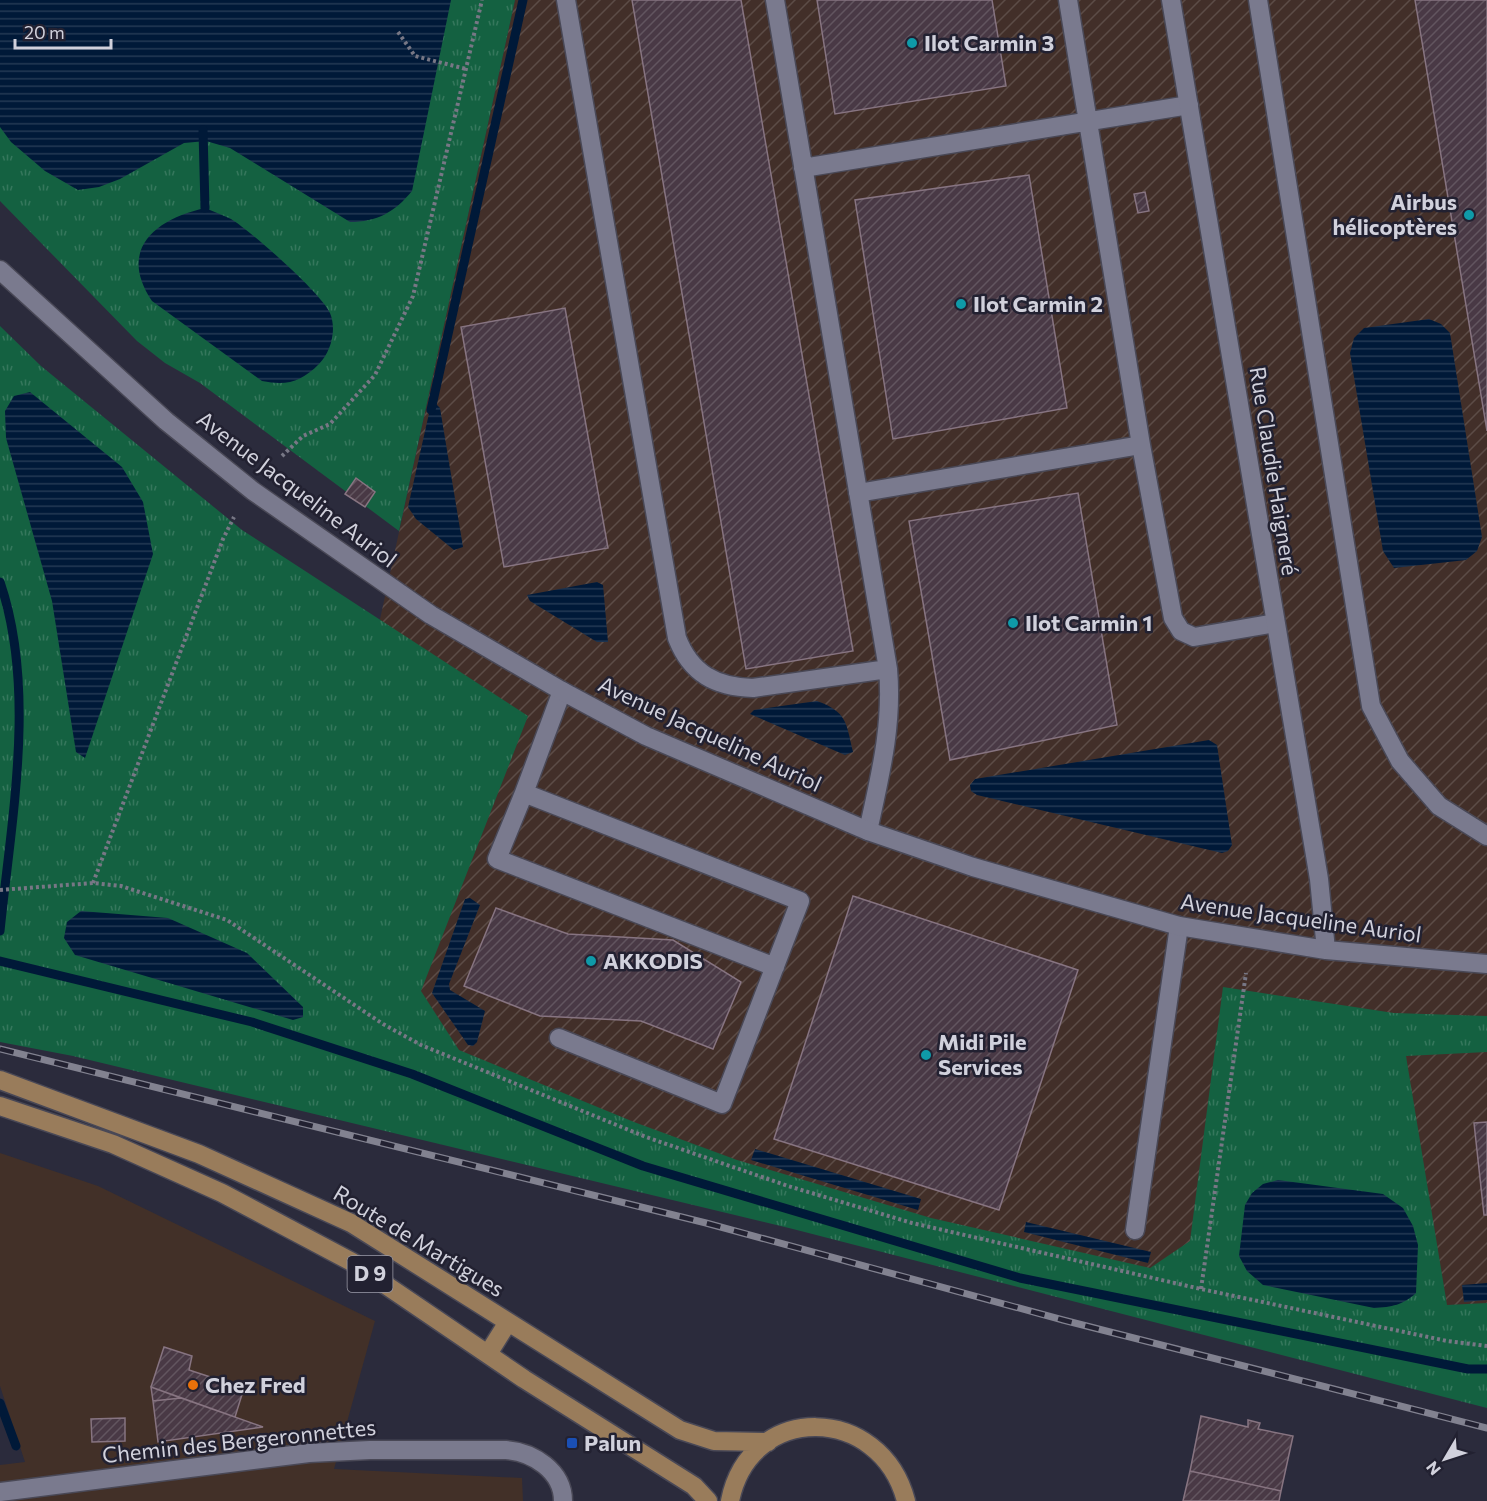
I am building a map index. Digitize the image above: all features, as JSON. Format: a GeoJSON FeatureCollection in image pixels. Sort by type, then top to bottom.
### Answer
{"type":"FeatureCollection","features":[{"type":"Feature","properties":{"kind":"main road","name":"Route de Martigues"},"geometry":{"type":"LineString","coordinates":[[0,1080],[199,1154],[351,1223],[680,1430],[714,1441],[768,1442]]}},
{"type":"Feature","properties":{"kind":"main road","name":"D 9"},"geometry":{"type":"LineString","coordinates":[[0,1106],[113,1144],[222,1193],[352,1262],[488,1354],[694,1486],[708,1501]]}},
{"type":"Feature","properties":{"kind":"main road"},"geometry":{"type":"LineString","coordinates":[[488,1354],[508,1322]]}},
{"type":"Feature","properties":{"kind":"main road"},"geometry":{"type":"LineString","coordinates":[[730,1501],[742,1467],[757,1450],[777,1436],[801,1428],[835,1428],[863,1438],[885,1456],[898,1476],[907,1500]]}},
{"type":"Feature","properties":{"kind":"street"},"geometry":{"type":"LineString","coordinates":[[566,0],[677,638],[683,654],[705,677],[713,682],[733,687],[753,688],[888,669]]}},
{"type":"Feature","properties":{"kind":"street"},"geometry":{"type":"LineString","coordinates":[[775,0],[888,669],[890,696],[888,736],[868,831]]}},
{"type":"Feature","properties":{"kind":"street"},"geometry":{"type":"LineString","coordinates":[[1068,0],[1090,121],[1141,444],[1173,618],[1181,631],[1194,637],[1275,623]]}},
{"type":"Feature","properties":{"kind":"street","name":"Rue Claudie Haigneré"},"geometry":{"type":"LineString","coordinates":[[1172,0],[1319,879],[1326,950]]}},
{"type":"Feature","properties":{"kind":"street"},"geometry":{"type":"LineString","coordinates":[[1258,0],[1371,706],[1400,761],[1439,806],[1487,836]]}},
{"type":"Feature","properties":{"kind":"street"},"geometry":{"type":"LineString","coordinates":[[803,168],[1189,105]]}},
{"type":"Feature","properties":{"kind":"street","name":"Avenue Jacqueline Auriol"},"geometry":{"type":"LineString","coordinates":[[0,270],[148,405],[253,491],[431,615],[562,692],[646,736],[868,831],[973,867],[1179,926],[1326,950],[1487,964]]}},
{"type":"Feature","properties":{"kind":"street"},"geometry":{"type":"LineString","coordinates":[[858,493],[1141,444]]}},
{"type":"Feature","properties":{"kind":"street"},"geometry":{"type":"LineString","coordinates":[[562,692],[497,859],[775,967]]}},
{"type":"Feature","properties":{"kind":"street"},"geometry":{"type":"LineString","coordinates":[[524,793],[800,900],[722,1104],[559,1038]]}},
{"type":"Feature","properties":{"kind":"street"},"geometry":{"type":"LineString","coordinates":[[1135,1230],[1179,926]]}},
{"type":"Feature","properties":{"kind":"street","name":"Chemin des Bergeronnettes"},"geometry":{"type":"LineString","coordinates":[[0,1492],[309,1454],[370,1450],[506,1450],[524,1451],[543,1463],[558,1479],[563,1501]]}},
{"type":"Feature","properties":{"kind":"path"},"geometry":{"type":"LineString","coordinates":[[282,456],[303,436],[330,424],[375,375],[414,296],[482,0]]}},
{"type":"Feature","properties":{"kind":"path"},"geometry":{"type":"LineString","coordinates":[[398,33],[415,56],[466,69]]}},
{"type":"Feature","properties":{"kind":"path"},"geometry":{"type":"LineString","coordinates":[[93,883],[223,539],[234,517]]}},
{"type":"Feature","properties":{"kind":"path"},"geometry":{"type":"LineString","coordinates":[[0,890],[93,883],[120,886],[226,920],[383,1024],[421,1045],[646,1137],[788,1186],[912,1222],[1201,1289],[1447,1341],[1487,1346]]}},
{"type":"Feature","properties":{"kind":"path"},"geometry":{"type":"LineString","coordinates":[[1201,1289],[1246,973]]}},
{"type":"Feature","properties":{"kind":"shaded area"},"geometry":{"type":"Polygon","coordinates":[[[515,0],[1487,0],[1487,1386],[114,1050],[377,633],[515,0]]]}},
{"type":"Feature","properties":{"kind":"shaded area"},"geometry":{"type":"Polygon","coordinates":[[[0,1153],[98,1186],[375,1321],[334,1469],[522,1478],[523,1501],[0,1501],[0,1465],[25,1462],[0,1386],[0,1153]]]}},
{"type":"Feature","properties":{"kind":"green space"},"geometry":{"type":"Polygon","coordinates":[[[0,0],[515,0],[399,531],[200,383],[165,363],[137,341],[0,201],[0,0]]]}},
{"type":"Feature","properties":{"kind":"green space"},"geometry":{"type":"Polygon","coordinates":[[[0,326],[41,366],[242,530],[528,716],[421,991],[459,1050],[634,1122],[737,1160],[931,1218],[1150,1268],[1190,1241],[1223,987],[1394,1013],[1487,1016],[1487,1052],[1406,1056],[1447,1305],[1487,1303],[1487,1408],[793,1229],[73,1056],[0,1042],[0,326]]]}},
{"type":"Feature","properties":{"kind":"water"},"geometry":{"type":"Polygon","coordinates":[[[0,0],[451,0],[412,191],[399,205],[377,218],[350,222],[230,148],[206,141],[184,143],[120,179],[99,187],[78,190],[45,171],[11,142],[0,127],[0,0]]]}},
{"type":"Feature","properties":{"kind":"water"},"geometry":{"type":"Polygon","coordinates":[[[205,208],[231,219],[254,236],[314,292],[330,313],[333,333],[330,347],[323,359],[300,379],[286,383],[262,381],[152,301],[142,283],[139,266],[140,252],[147,239],[171,220],[205,208]]]}},
{"type":"Feature","properties":{"kind":"water"},"geometry":{"type":"Polygon","coordinates":[[[1429,319],[1441,324],[1450,333],[1482,537],[1477,551],[1466,560],[1394,568],[1383,551],[1350,353],[1354,338],[1364,328],[1429,319]]]}},
{"type":"Feature","properties":{"kind":"water"},"geometry":{"type":"Polygon","coordinates":[[[30,392],[122,467],[143,502],[153,554],[85,758],[76,752],[52,601],[6,438],[5,411],[14,396],[30,392]]]}},
{"type":"Feature","properties":{"kind":"water"},"geometry":{"type":"Polygon","coordinates":[[[432,400],[440,408],[463,547],[454,550],[416,519],[408,507],[432,400]]]}},
{"type":"Feature","properties":{"kind":"water"},"geometry":{"type":"Polygon","coordinates":[[[597,582],[603,585],[608,642],[597,642],[530,601],[527,595],[597,582]]]}},
{"type":"Feature","properties":{"kind":"water"},"geometry":{"type":"Polygon","coordinates":[[[817,701],[834,709],[844,719],[853,752],[845,755],[750,714],[754,710],[817,701]]]}},
{"type":"Feature","properties":{"kind":"water"},"geometry":{"type":"Polygon","coordinates":[[[1209,740],[1217,745],[1232,845],[1228,851],[1222,853],[977,795],[971,791],[970,785],[975,779],[1209,740]]]}},
{"type":"Feature","properties":{"kind":"water"},"geometry":{"type":"Polygon","coordinates":[[[470,898],[480,905],[449,984],[450,990],[485,1011],[477,1042],[473,1046],[468,1045],[432,993],[465,899],[470,898]]]}},
{"type":"Feature","properties":{"kind":"water"},"geometry":{"type":"Polygon","coordinates":[[[81,911],[168,918],[247,953],[303,1007],[303,1017],[293,1020],[75,955],[64,938],[67,922],[81,911]]]}},
{"type":"Feature","properties":{"kind":"water"},"geometry":{"type":"Polygon","coordinates":[[[755,1149],[921,1199],[918,1210],[751,1160],[755,1149]]]}},
{"type":"Feature","properties":{"kind":"water"},"geometry":{"type":"Polygon","coordinates":[[[1278,1180],[1383,1194],[1403,1208],[1413,1226],[1418,1245],[1416,1293],[1397,1305],[1374,1308],[1263,1285],[1247,1271],[1239,1256],[1245,1205],[1252,1193],[1263,1184],[1278,1180]]]}},
{"type":"Feature","properties":{"kind":"water"},"geometry":{"type":"Polygon","coordinates":[[[1026,1222],[1151,1252],[1148,1263],[1024,1232],[1026,1222]]]}},
{"type":"Feature","properties":{"kind":"water"},"geometry":{"type":"Polygon","coordinates":[[[1487,1283],[1487,1300],[1464,1302],[1462,1285],[1487,1283]]]}},
{"type":"Feature","properties":{"kind":"building"},"geometry":{"type":"Polygon","coordinates":[[[632,0],[741,0],[853,651],[746,669],[632,0]]]}},
{"type":"Feature","properties":{"kind":"building","name":"Ilot Carmin 3"},"geometry":{"type":"Polygon","coordinates":[[[817,0],[992,0],[1006,86],[835,114],[817,0]]]}},
{"type":"Feature","properties":{"kind":"building","name":"Airbus hélicoptères"},"geometry":{"type":"Polygon","coordinates":[[[1415,0],[1487,0],[1487,431],[1415,0]]]}},
{"type":"Feature","properties":{"kind":"building","name":"Ilot Carmin 2"},"geometry":{"type":"Polygon","coordinates":[[[1029,175],[1067,408],[893,439],[855,200],[1029,175]]]}},
{"type":"Feature","properties":{"kind":"building"},"geometry":{"type":"Polygon","coordinates":[[[1145,192],[1149,211],[1138,213],[1134,194],[1145,192]]]}},
{"type":"Feature","properties":{"kind":"building"},"geometry":{"type":"Polygon","coordinates":[[[565,308],[608,548],[504,567],[461,327],[565,308]]]}},
{"type":"Feature","properties":{"kind":"building"},"geometry":{"type":"Polygon","coordinates":[[[356,478],[375,492],[365,507],[345,494],[356,478]]]}},
{"type":"Feature","properties":{"kind":"building","name":"Ilot Carmin 1"},"geometry":{"type":"Polygon","coordinates":[[[1078,493],[1117,725],[950,760],[909,521],[1078,493]]]}},
{"type":"Feature","properties":{"kind":"building","name":"Midi Pile Services"},"geometry":{"type":"Polygon","coordinates":[[[853,896],[1078,970],[999,1210],[774,1139],[853,896]]]}},
{"type":"Feature","properties":{"kind":"building","name":"AKKODIS"},"geometry":{"type":"Polygon","coordinates":[[[496,908],[568,934],[673,940],[741,982],[713,1049],[641,1021],[540,1016],[464,986],[496,908]]]}},
{"type":"Feature","properties":{"kind":"building"},"geometry":{"type":"Polygon","coordinates":[[[1487,1122],[1487,1215],[1484,1215],[1474,1123],[1487,1122]]]}},
{"type":"Feature","properties":{"kind":"building"},"geometry":{"type":"Polygon","coordinates":[[[164,1347],[192,1356],[189,1370],[244,1388],[235,1417],[151,1387],[164,1347]]]}},
{"type":"Feature","properties":{"kind":"building"},"geometry":{"type":"Polygon","coordinates":[[[151,1387],[181,1398],[153,1401],[151,1387]]]}},
{"type":"Feature","properties":{"kind":"building"},"geometry":{"type":"Polygon","coordinates":[[[181,1398],[263,1427],[158,1442],[153,1401],[181,1398]]]}},
{"type":"Feature","properties":{"kind":"building"},"geometry":{"type":"Polygon","coordinates":[[[1201,1416],[1248,1427],[1248,1420],[1260,1423],[1258,1429],[1293,1436],[1281,1491],[1190,1471],[1201,1416]]]}},
{"type":"Feature","properties":{"kind":"building"},"geometry":{"type":"Polygon","coordinates":[[[125,1418],[125,1441],[92,1442],[91,1419],[125,1418]]]}},
{"type":"Feature","properties":{"kind":"building"},"geometry":{"type":"Polygon","coordinates":[[[1190,1471],[1281,1491],[1279,1501],[1183,1501],[1190,1471]]]}},
{"type":"Feature","properties":{"kind":"waterway"},"geometry":{"type":"LineString","coordinates":[[431,410],[523,0]]}},
{"type":"Feature","properties":{"kind":"waterway"},"geometry":{"type":"LineString","coordinates":[[203,130],[205,208]]}},
{"type":"Feature","properties":{"kind":"waterway"},"geometry":{"type":"LineString","coordinates":[[0,582],[11,623],[17,667],[19,711],[15,801],[0,931]]}},
{"type":"Feature","properties":{"kind":"waterway"},"geometry":{"type":"LineString","coordinates":[[0,961],[252,1022],[412,1074],[643,1166],[1020,1278],[1468,1369],[1487,1369]]}},
{"type":"Feature","properties":{"kind":"waterway"},"geometry":{"type":"LineString","coordinates":[[0,1403],[16,1446]]}},
{"type":"Feature","properties":{"kind":"railway"},"geometry":{"type":"LineString","coordinates":[[0,1049],[706,1223],[1063,1320],[1487,1428]]}},
{"type":"Feature","properties":{"kind":"place","name":"Ilot Carmin 3"},"geometry":{"type":"Point","coordinates":[912,43]}},
{"type":"Feature","properties":{"kind":"place","name":"Airbus hélicoptères"},"geometry":{"type":"Point","coordinates":[1469,215]}},
{"type":"Feature","properties":{"kind":"place","name":"Ilot Carmin 2"},"geometry":{"type":"Point","coordinates":[961,304]}},
{"type":"Feature","properties":{"kind":"place","name":"Ilot Carmin 1"},"geometry":{"type":"Point","coordinates":[1013,623]}},
{"type":"Feature","properties":{"kind":"place","name":"AKKODIS"},"geometry":{"type":"Point","coordinates":[591,961]}},
{"type":"Feature","properties":{"kind":"place","name":"Midi Pile Services"},"geometry":{"type":"Point","coordinates":[926,1055]}},
{"type":"Feature","properties":{"kind":"place","name":"Chez Fred"},"geometry":{"type":"Point","coordinates":[193,1385]}},
{"type":"Feature","properties":{"kind":"place","name":"Palun"},"geometry":{"type":"Point","coordinates":[572,1443]}}]}
